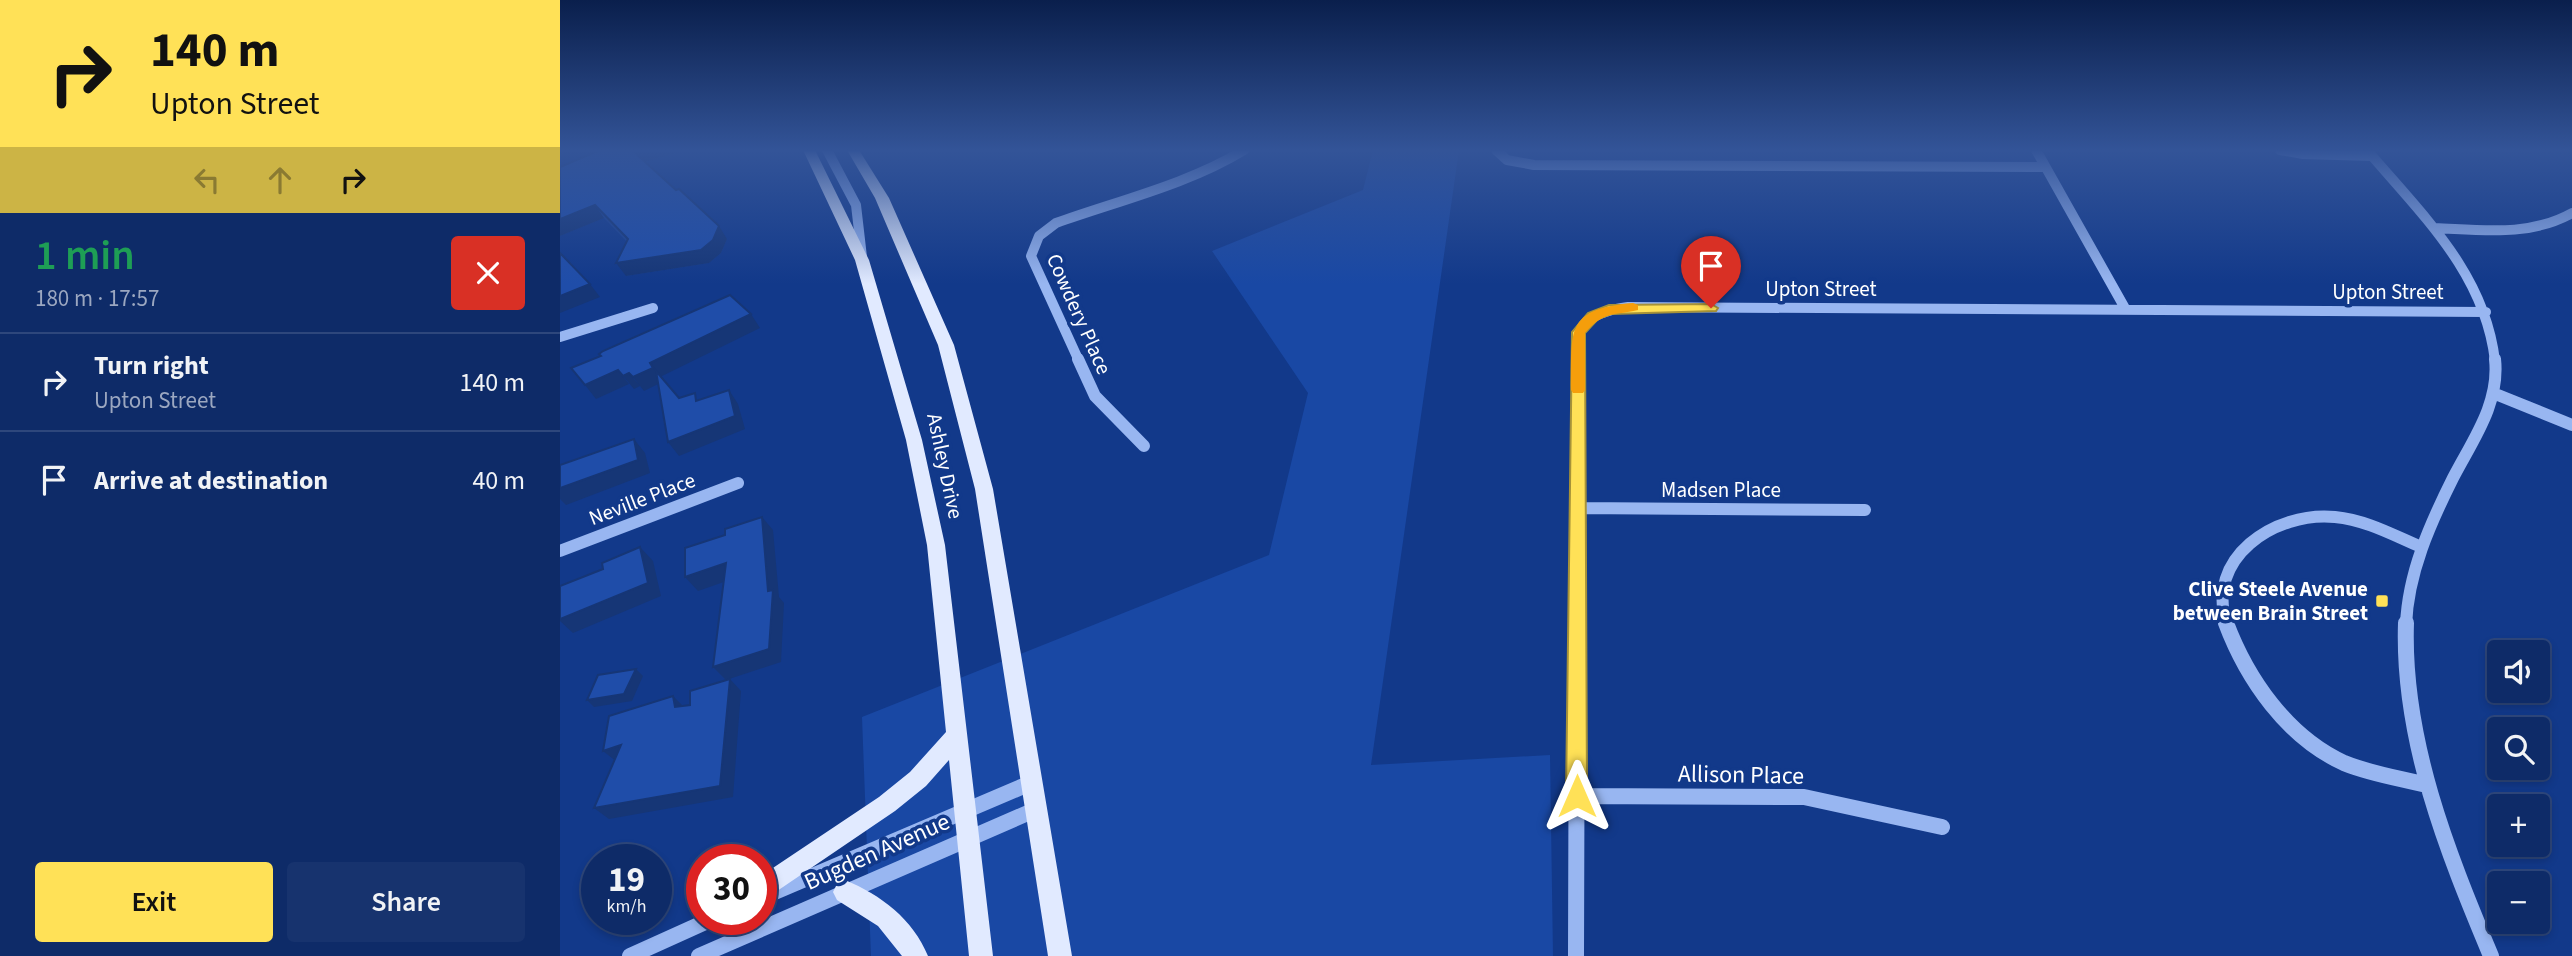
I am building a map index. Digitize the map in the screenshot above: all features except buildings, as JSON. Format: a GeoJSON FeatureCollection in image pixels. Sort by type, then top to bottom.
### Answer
{"type":"FeatureCollection","features":[{"type":"Feature","properties":{"kind":"main road","name":"Ashley Drive"},"geometry":{"type":"LineString","coordinates":[[830,195],[862,260],[911,428],[933,532],[958,733],[981,956]]}},
{"type":"Feature","properties":{"kind":"main road","name":"Ashley Drive"},"geometry":{"type":"LineString","coordinates":[[880,195],[946,345],[984,489],[1060,956]]}},
{"type":"Feature","properties":{"kind":"main road"},"geometry":{"type":"LineString","coordinates":[[777,879],[901,793],[938,759],[958,733]]}},
{"type":"Feature","properties":{"kind":"main road"},"geometry":{"type":"LineString","coordinates":[[845,892],[884,913],[904,935],[916,956]]}},
{"type":"Feature","properties":{"kind":"street"},"geometry":{"type":"LineString","coordinates":[[851,195],[856,205],[862,260]]}},
{"type":"Feature","properties":{"kind":"street","name":"Cowdery Place"},"geometry":{"type":"LineString","coordinates":[[1137,195],[1056,223],[1039,233],[1033,242],[1031,256],[1095,396],[1144,446]]}},
{"type":"Feature","properties":{"kind":"street"},"geometry":{"type":"LineString","coordinates":[[2061,195],[2126,310]]}},
{"type":"Feature","properties":{"kind":"street"},"geometry":{"type":"LineString","coordinates":[[2406,195],[2466,269],[2486,312],[2496,363],[2489,408],[2430,522],[2421,547],[2406,619],[2407,677],[2427,785],[2443,836],[2491,956]]}},
{"type":"Feature","properties":{"kind":"street"},"geometry":{"type":"LineString","coordinates":[[2435,228],[2528,229],[2552,224],[2572,213]]}},
{"type":"Feature","properties":{"kind":"street","name":"Upton Street"},"geometry":{"type":"LineString","coordinates":[[1576,956],[1578,332],[1593,316],[1609,310],[1656,307],[2486,312]]}},
{"type":"Feature","properties":{"kind":"street"},"geometry":{"type":"LineString","coordinates":[[560,338],[653,308]]}},
{"type":"Feature","properties":{"kind":"street"},"geometry":{"type":"LineString","coordinates":[[2493,393],[2572,425]]}},
{"type":"Feature","properties":{"kind":"street","name":"Neville Place"},"geometry":{"type":"LineString","coordinates":[[560,551],[738,483]]}},
{"type":"Feature","properties":{"kind":"street","name":"Madsen Place"},"geometry":{"type":"LineString","coordinates":[[1577,508],[1865,510]]}},
{"type":"Feature","properties":{"kind":"street"},"geometry":{"type":"LineString","coordinates":[[2421,547],[2353,520],[2305,517],[2274,526],[2248,541],[2236,552],[2222,577],[2222,594],[2226,630],[2249,674],[2288,721],[2313,744],[2335,758],[2358,768],[2427,785]]}},
{"type":"Feature","properties":{"kind":"street"},"geometry":{"type":"LineString","coordinates":[[777,891],[1033,782]]}},
{"type":"Feature","properties":{"kind":"street","name":"Allison Place"},"geometry":{"type":"LineString","coordinates":[[1577,796],[1804,797],[1942,827]]}},
{"type":"Feature","properties":{"kind":"street","name":"Bugden Avenue"},"geometry":{"type":"LineString","coordinates":[[699,956],[1037,809]]}},
{"type":"Feature","properties":{"kind":"street"},"geometry":{"type":"LineString","coordinates":[[630,956],[686,931]]}},
{"type":"Feature","properties":{"kind":"shaded area"},"geometry":{"type":"Polygon","coordinates":[[[1352,195],[1453,195],[1371,765],[1550,755],[1553,956],[871,956],[862,717],[1269,555],[1308,393],[1212,251],[1352,195]]]}},
{"type":"Feature","properties":{"kind":"slow traffic"},"geometry":{"type":"LineString","coordinates":[[1578,390],[1578,332],[1593,316],[1609,310],[1633,307]]}},
{"type":"Feature","properties":{"kind":"place","name":"Clive Steele Avenue between Brain Street"},"geometry":{"type":"Point","coordinates":[2382,601]}},
{"type":"Feature","properties":{"kind":"route"},"geometry":{"type":"LineString","coordinates":[[1577,796],[1578,332],[1593,316],[1609,310],[1628,307],[1711,308]]}}]}
